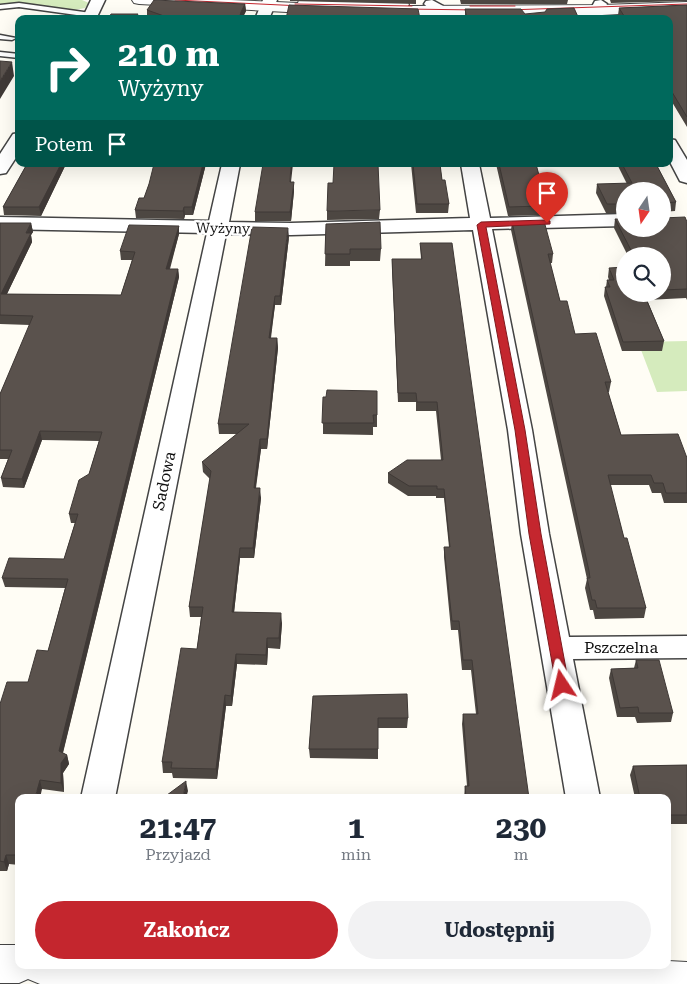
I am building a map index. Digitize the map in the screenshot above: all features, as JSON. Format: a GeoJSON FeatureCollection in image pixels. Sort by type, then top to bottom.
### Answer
{"type":"FeatureCollection","features":[{"type":"Feature","properties":{"kind":"street"},"geometry":{"type":"LineString","coordinates":[[91,15],[98,0]]}},
{"type":"Feature","properties":{"kind":"street"},"geometry":{"type":"LineString","coordinates":[[139,0],[265,7],[398,11],[598,11],[662,2],[687,6]]}},
{"type":"Feature","properties":{"kind":"street"},"geometry":{"type":"LineString","coordinates":[[437,11],[545,9],[598,11]]}},
{"type":"Feature","properties":{"kind":"street"},"geometry":{"type":"LineString","coordinates":[[0,169],[15,145]]}},
{"type":"Feature","properties":{"kind":"street"},"geometry":{"type":"LineString","coordinates":[[673,151],[687,176]]}},
{"type":"Feature","properties":{"kind":"street","name":"Sadowa"},"geometry":{"type":"LineString","coordinates":[[99,794],[230,167]]}},
{"type":"Feature","properties":{"kind":"street"},"geometry":{"type":"LineString","coordinates":[[471,167],[520,430],[535,534],[582,794]]}},
{"type":"Feature","properties":{"kind":"street","name":"Wyżyny"},"geometry":{"type":"LineString","coordinates":[[0,223],[217,228],[350,228],[616,220]]}},
{"type":"Feature","properties":{"kind":"street","name":"Pszczelna"},"geometry":{"type":"LineString","coordinates":[[556,648],[687,647]]}},
{"type":"Feature","properties":{"kind":"street"},"geometry":{"type":"LineString","coordinates":[[0,964],[15,964]]}},
{"type":"Feature","properties":{"kind":"street"},"geometry":{"type":"LineString","coordinates":[[171,969],[514,981],[614,972],[687,981]]}},
{"type":"Feature","properties":{"kind":"lane"},"geometry":{"type":"LineString","coordinates":[[0,7],[13,5],[75,15]]}},
{"type":"Feature","properties":{"kind":"lane"},"geometry":{"type":"LineString","coordinates":[[542,15],[545,9]]}},
{"type":"Feature","properties":{"kind":"lane"},"geometry":{"type":"LineString","coordinates":[[18,13],[38,10]]}},
{"type":"Feature","properties":{"kind":"lane"},"geometry":{"type":"LineString","coordinates":[[0,37],[12,38]]}},
{"type":"Feature","properties":{"kind":"lane"},"geometry":{"type":"LineString","coordinates":[[0,60],[4,54]]}},
{"type":"Feature","properties":{"kind":"green space"},"geometry":{"type":"Polygon","coordinates":[[[0,0],[82,0],[89,3],[85,8],[74,10],[20,3],[0,5],[0,0]]]}},
{"type":"Feature","properties":{"kind":"green space"},"geometry":{"type":"Polygon","coordinates":[[[687,341],[687,391],[657,392],[638,342],[687,341]]]}},
{"type":"Feature","properties":{"kind":"building"},"geometry":{"type":"Polygon","coordinates":[[[154,0],[245,4],[240,15],[161,15],[147,10],[154,0]]]}},
{"type":"Feature","properties":{"kind":"building"},"geometry":{"type":"Polygon","coordinates":[[[289,5],[418,9],[419,15],[287,15],[289,5]]]}},
{"type":"Feature","properties":{"kind":"building"},"geometry":{"type":"Polygon","coordinates":[[[687,5],[687,117],[673,94],[673,15],[623,15],[619,8],[687,5]]]}},
{"type":"Feature","properties":{"kind":"building"},"geometry":{"type":"Polygon","coordinates":[[[574,8],[577,15],[466,15],[465,9],[521,9],[525,14],[545,12],[547,9],[574,8]]]}},
{"type":"Feature","properties":{"kind":"building"},"geometry":{"type":"Polygon","coordinates":[[[111,14],[138,14],[137,15],[111,14]]]}},
{"type":"Feature","properties":{"kind":"building"},"geometry":{"type":"Polygon","coordinates":[[[0,61],[12,62],[0,81],[0,61]]]}},
{"type":"Feature","properties":{"kind":"building"},"geometry":{"type":"Polygon","coordinates":[[[25,167],[59,167],[39,207],[3,207],[25,167]]]}},
{"type":"Feature","properties":{"kind":"building"},"geometry":{"type":"Polygon","coordinates":[[[153,167],[202,167],[192,207],[184,207],[183,211],[135,210],[139,198],[144,198],[153,167]]]}},
{"type":"Feature","properties":{"kind":"building"},"geometry":{"type":"Polygon","coordinates":[[[262,167],[291,167],[290,182],[294,182],[290,212],[255,212],[262,167]]]}},
{"type":"Feature","properties":{"kind":"building"},"geometry":{"type":"Polygon","coordinates":[[[334,167],[378,167],[380,210],[327,211],[328,183],[333,183],[334,167]]]}},
{"type":"Feature","properties":{"kind":"building"},"geometry":{"type":"Polygon","coordinates":[[[413,167],[440,167],[442,180],[445,180],[449,204],[417,204],[413,167]]]}},
{"type":"Feature","properties":{"kind":"building"},"geometry":{"type":"Polygon","coordinates":[[[500,167],[537,167],[545,198],[540,198],[540,206],[509,207],[500,167]]]}},
{"type":"Feature","properties":{"kind":"building"},"geometry":{"type":"Polygon","coordinates":[[[624,167],[658,167],[665,182],[631,182],[624,167]]]}},
{"type":"Feature","properties":{"kind":"building"},"geometry":{"type":"Polygon","coordinates":[[[616,183],[616,204],[607,204],[597,184],[616,183]]]}},
{"type":"Feature","properties":{"kind":"building"},"geometry":{"type":"Polygon","coordinates":[[[671,192],[676,202],[671,202],[671,192]]]}},
{"type":"Feature","properties":{"kind":"building"},"geometry":{"type":"Polygon","coordinates":[[[685,217],[687,222],[687,289],[671,290],[671,247],[629,247],[625,238],[671,238],[671,218],[685,217]]]}},
{"type":"Feature","properties":{"kind":"building"},"geometry":{"type":"Polygon","coordinates":[[[544,221],[553,254],[548,254],[560,301],[567,301],[575,334],[596,333],[611,382],[605,382],[621,435],[678,434],[687,458],[687,493],[666,493],[663,483],[654,483],[651,475],[608,475],[624,538],[627,538],[646,608],[597,608],[595,600],[592,600],[587,578],[590,578],[589,571],[512,222],[544,221]]]}},
{"type":"Feature","properties":{"kind":"building"},"geometry":{"type":"Polygon","coordinates":[[[380,222],[381,249],[350,249],[350,254],[325,254],[326,224],[380,222]]]}},
{"type":"Feature","properties":{"kind":"building"},"geometry":{"type":"Polygon","coordinates":[[[0,223],[31,223],[26,233],[31,233],[1,294],[121,295],[135,252],[120,251],[129,225],[179,226],[166,269],[178,269],[59,751],[67,755],[61,763],[61,783],[40,780],[36,794],[15,794],[15,855],[6,855],[4,862],[0,861],[0,704],[7,682],[28,682],[37,650],[48,651],[68,579],[2,578],[9,558],[64,559],[78,514],[69,514],[79,480],[89,474],[102,432],[40,431],[22,479],[1,478],[12,450],[0,450],[0,394],[33,316],[0,315],[0,223]]]}},
{"type":"Feature","properties":{"kind":"building"},"geometry":{"type":"Polygon","coordinates":[[[252,227],[288,228],[280,296],[275,296],[269,338],[277,338],[267,439],[260,439],[254,488],[260,488],[253,548],[240,548],[232,612],[281,613],[279,638],[267,638],[266,655],[236,654],[231,696],[225,695],[216,769],[171,768],[172,762],[162,762],[181,648],[197,649],[203,607],[189,607],[211,471],[202,462],[249,424],[218,424],[252,227]]]}},
{"type":"Feature","properties":{"kind":"building"},"geometry":{"type":"Polygon","coordinates":[[[420,243],[452,243],[528,794],[466,794],[465,786],[469,786],[463,714],[478,714],[472,660],[463,660],[459,621],[452,621],[444,547],[450,547],[444,489],[437,489],[437,486],[409,486],[388,473],[407,460],[443,460],[437,402],[417,402],[416,393],[398,393],[392,259],[422,259],[420,243]]]}},
{"type":"Feature","properties":{"kind":"building"},"geometry":{"type":"Polygon","coordinates":[[[609,268],[616,268],[616,302],[647,302],[664,341],[623,342],[605,287],[610,287],[607,280],[614,280],[609,268]]]}},
{"type":"Feature","properties":{"kind":"building"},"geometry":{"type":"Polygon","coordinates":[[[327,390],[377,391],[377,415],[373,415],[374,423],[322,423],[323,397],[326,397],[327,390]]]}},
{"type":"Feature","properties":{"kind":"building"},"geometry":{"type":"Polygon","coordinates":[[[636,660],[659,660],[673,713],[639,713],[638,707],[620,708],[611,669],[638,668],[636,660]]]}},
{"type":"Feature","properties":{"kind":"building"},"geometry":{"type":"Polygon","coordinates":[[[407,694],[408,718],[378,718],[378,749],[309,749],[313,696],[407,694]]]}},
{"type":"Feature","properties":{"kind":"building"},"geometry":{"type":"Polygon","coordinates":[[[687,765],[687,815],[671,815],[671,794],[639,794],[633,766],[687,765]]]}},
{"type":"Feature","properties":{"kind":"building"},"geometry":{"type":"Polygon","coordinates":[[[186,781],[184,794],[168,794],[186,781]]]}},
{"type":"Feature","properties":{"kind":"tram line"},"geometry":{"type":"LineString","coordinates":[[175,0],[302,6]]}},
{"type":"Feature","properties":{"kind":"tram line"},"geometry":{"type":"LineString","coordinates":[[295,4],[412,6]]}},
{"type":"Feature","properties":{"kind":"tram line"},"geometry":{"type":"LineString","coordinates":[[507,10],[687,4]]}},
{"type":"Feature","properties":{"kind":"tram line"},"geometry":{"type":"LineString","coordinates":[[470,6],[515,6]]}},
{"type":"Feature","properties":{"kind":"tram line"},"geometry":{"type":"LineString","coordinates":[[405,9],[477,10]]}},
{"type":"Feature","properties":{"kind":"route"},"geometry":{"type":"LineString","coordinates":[[547,223],[481,225],[520,430],[535,534],[562,685]]}}]}
